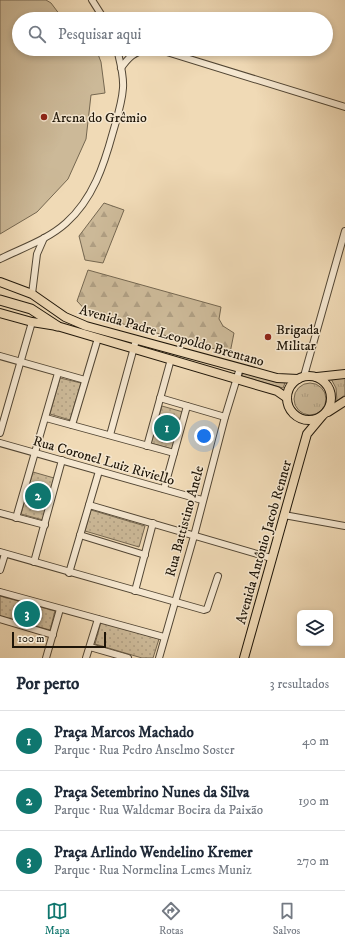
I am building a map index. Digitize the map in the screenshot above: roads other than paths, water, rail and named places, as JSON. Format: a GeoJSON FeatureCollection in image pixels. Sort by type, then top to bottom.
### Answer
{"type":"FeatureCollection","features":[{"type":"Feature","properties":{"kind":"highway"},"geometry":{"type":"LineString","coordinates":[[0,300],[31,309],[57,326]]}},
{"type":"Feature","properties":{"kind":"main road","name":"Avenida Padre Leopoldo Brentano"},"geometry":{"type":"LineString","coordinates":[[0,282],[32,294],[98,338],[135,344],[218,362],[277,378],[301,378]]}},
{"type":"Feature","properties":{"kind":"main road","name":"Avenida Padre Leopoldo Brentano"},"geometry":{"type":"LineString","coordinates":[[0,313],[32,322],[84,330],[135,344],[171,359],[277,391],[287,398]]}},
{"type":"Feature","properties":{"kind":"main road"},"geometry":{"type":"LineString","coordinates":[[215,372],[218,362]]}},
{"type":"Feature","properties":{"kind":"main road"},"geometry":{"type":"LineString","coordinates":[[345,374],[301,378],[289,388],[287,398],[290,410],[295,416],[310,420],[316,419],[345,401]]}},
{"type":"Feature","properties":{"kind":"main road"},"geometry":{"type":"LineString","coordinates":[[318,377],[324,381],[331,392],[332,399],[325,414]]}},
{"type":"Feature","properties":{"kind":"main road","name":"Avenida Antônio Jacob Renner"},"geometry":{"type":"LineString","coordinates":[[244,658],[307,434],[325,414]]}},
{"type":"Feature","properties":{"kind":"main road"},"geometry":{"type":"LineString","coordinates":[[302,419],[307,434]]}},
{"type":"Feature","properties":{"kind":"street"},"geometry":{"type":"LineString","coordinates":[[92,0],[100,12]]}},
{"type":"Feature","properties":{"kind":"street"},"geometry":{"type":"LineString","coordinates":[[0,260],[44,238],[66,223],[87,199],[99,175],[108,151],[120,107],[123,87],[118,56]]}},
{"type":"Feature","properties":{"kind":"street"},"geometry":{"type":"LineString","coordinates":[[121,68],[130,56]]}},
{"type":"Feature","properties":{"kind":"street"},"geometry":{"type":"LineString","coordinates":[[180,56],[345,107]]}},
{"type":"Feature","properties":{"kind":"street"},"geometry":{"type":"LineString","coordinates":[[301,378],[345,231]]}},
{"type":"Feature","properties":{"kind":"street"},"geometry":{"type":"LineString","coordinates":[[32,294],[36,254],[44,238]]}},
{"type":"Feature","properties":{"kind":"street"},"geometry":{"type":"LineString","coordinates":[[0,433],[32,322]]}},
{"type":"Feature","properties":{"kind":"street"},"geometry":{"type":"LineString","coordinates":[[72,425],[98,338]]}},
{"type":"Feature","properties":{"kind":"street"},"geometry":{"type":"LineString","coordinates":[[110,436],[135,344]]}},
{"type":"Feature","properties":{"kind":"street"},"geometry":{"type":"LineString","coordinates":[[0,356],[85,380]]}},
{"type":"Feature","properties":{"kind":"street"},"geometry":{"type":"LineString","coordinates":[[147,446],[171,359]]}},
{"type":"Feature","properties":{"kind":"street","name":"Rua Battistino Anele"},"geometry":{"type":"LineString","coordinates":[[159,658],[194,536],[202,500],[225,417],[240,368]]}},
{"type":"Feature","properties":{"kind":"street"},"geometry":{"type":"LineString","coordinates":[[16,518],[36,453],[58,372]]}},
{"type":"Feature","properties":{"kind":"street"},"geometry":{"type":"LineString","coordinates":[[160,398],[225,417]]}},
{"type":"Feature","properties":{"kind":"street"},"geometry":{"type":"LineString","coordinates":[[164,489],[187,406]]}},
{"type":"Feature","properties":{"kind":"street"},"geometry":{"type":"LineString","coordinates":[[46,418],[174,453]]}},
{"type":"Feature","properties":{"kind":"street","name":"Rua Coronel Luiz Riviello"},"geometry":{"type":"LineString","coordinates":[[0,443],[202,500]]}},
{"type":"Feature","properties":{"kind":"street"},"geometry":{"type":"LineString","coordinates":[[34,562],[62,460]]}},
{"type":"Feature","properties":{"kind":"street"},"geometry":{"type":"LineString","coordinates":[[68,573],[99,471]]}},
{"type":"Feature","properties":{"kind":"street"},"geometry":{"type":"LineString","coordinates":[[89,505],[271,558]]}},
{"type":"Feature","properties":{"kind":"street"},"geometry":{"type":"LineString","coordinates":[[0,513],[45,525]]}},
{"type":"Feature","properties":{"kind":"street"},"geometry":{"type":"LineString","coordinates":[[284,515],[345,526]]}},
{"type":"Feature","properties":{"kind":"street"},"geometry":{"type":"LineString","coordinates":[[134,591],[153,523]]}},
{"type":"Feature","properties":{"kind":"street"},"geometry":{"type":"LineString","coordinates":[[80,535],[145,555]]}},
{"type":"Feature","properties":{"kind":"street"},"geometry":{"type":"LineString","coordinates":[[0,570],[2,553],[68,573],[206,610],[208,609],[218,576]]}},
{"type":"Feature","properties":{"kind":"street"},"geometry":{"type":"LineString","coordinates":[[0,592],[164,637]]}},
{"type":"Feature","properties":{"kind":"street"},"geometry":{"type":"LineString","coordinates":[[46,658],[60,609]]}},
{"type":"Feature","properties":{"kind":"street"},"geometry":{"type":"LineString","coordinates":[[0,619],[53,635]]}},
{"type":"Feature","properties":{"kind":"street"},"geometry":{"type":"LineString","coordinates":[[86,658],[98,619]]}},
{"type":"Feature","properties":{"kind":"street"},"geometry":{"type":"LineString","coordinates":[[90,647],[128,658]]}},
{"type":"Feature","properties":{"kind":"place","name":"Arena do Grêmio"},"geometry":{"type":"Point","coordinates":[44,117]}},
{"type":"Feature","properties":{"kind":"place","name":"Brigada Militar"},"geometry":{"type":"Point","coordinates":[268,337]}},
{"type":"Feature","properties":{"kind":"place","name":"Praça Marcos Machado"},"geometry":{"type":"Point","coordinates":[167,428]}},
{"type":"Feature","properties":{"kind":"place","name":"Praça Setembrino Nunes da Silva"},"geometry":{"type":"Point","coordinates":[38,496]}},
{"type":"Feature","properties":{"kind":"place","name":"Praça Arlindo Wendelino Kremer"},"geometry":{"type":"Point","coordinates":[27,614]}}]}
